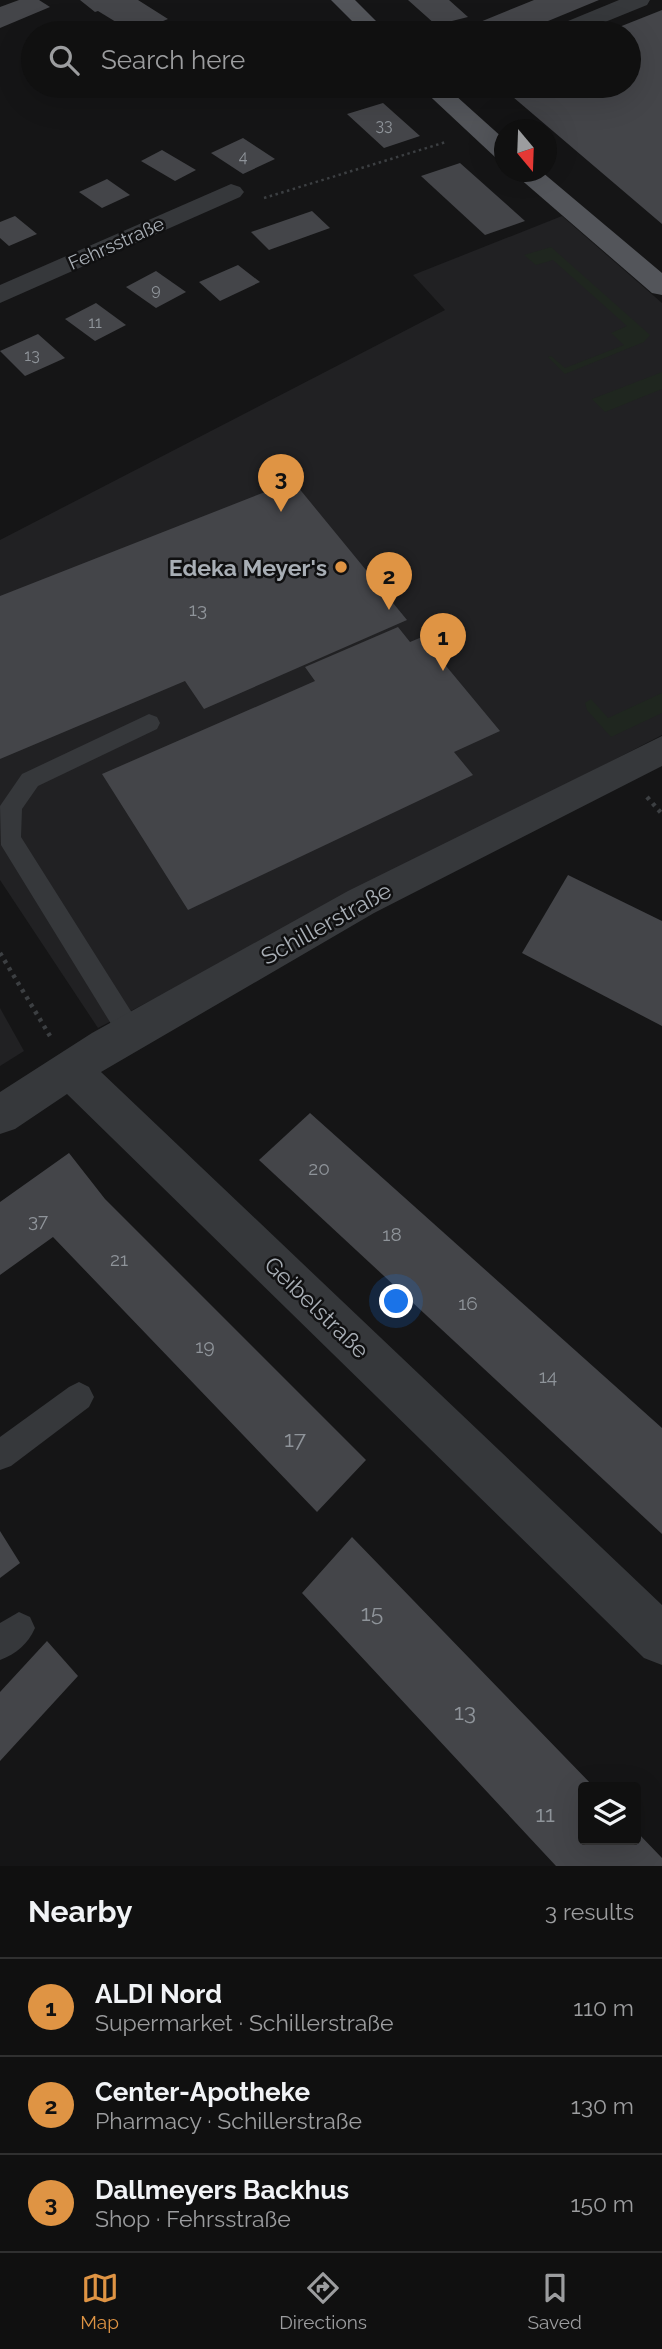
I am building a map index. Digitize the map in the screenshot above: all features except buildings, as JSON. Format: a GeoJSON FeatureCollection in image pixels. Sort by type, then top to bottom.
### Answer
{"type":"FeatureCollection","features":[{"type":"Feature","properties":{"kind":"main road"},"geometry":{"type":"LineString","coordinates":[[342,0],[364,21]]}},
{"type":"Feature","properties":{"kind":"main road"},"geometry":{"type":"LineString","coordinates":[[444,98],[494,143]]}},
{"type":"Feature","properties":{"kind":"main road"},"geometry":{"type":"LineString","coordinates":[[539,182],[662,287]]}},
{"type":"Feature","properties":{"kind":"street"},"geometry":{"type":"LineString","coordinates":[[587,21],[639,0]]}},
{"type":"Feature","properties":{"kind":"street","name":"Fehrsstraße"},"geometry":{"type":"LineString","coordinates":[[0,295],[232,192]]}},
{"type":"Feature","properties":{"kind":"street","name":"Schillerstraße"},"geometry":{"type":"LineString","coordinates":[[0,1115],[130,1032],[361,902],[662,750]]}},
{"type":"Feature","properties":{"kind":"street","name":"Geibelstraße"},"geometry":{"type":"LineString","coordinates":[[71,1070],[662,1640]]}},
{"type":"Feature","properties":{"kind":"lane"},"geometry":{"type":"LineString","coordinates":[[130,1032],[9,838],[11,807],[30,780],[149,723]]}},
{"type":"Feature","properties":{"kind":"lane"},"geometry":{"type":"LineString","coordinates":[[0,1455],[79,1397]]}},
{"type":"Feature","properties":{"kind":"path"},"geometry":{"type":"LineString","coordinates":[[232,192],[257,200],[480,131]]}},
{"type":"Feature","properties":{"kind":"path"},"geometry":{"type":"LineString","coordinates":[[0,953],[71,1070]]}},
{"type":"Feature","properties":{"kind":"shaded area"},"geometry":{"type":"Polygon","coordinates":[[[562,216],[662,303],[662,735],[98,1028],[0,880],[0,540],[445,310],[413,275],[562,216]]]}},
{"type":"Feature","properties":{"kind":"shaded area"},"geometry":{"type":"Polygon","coordinates":[[[551,247],[650,335],[644,342],[565,374],[548,357],[551,356],[565,368],[624,345],[611,333],[627,326],[553,260],[536,265],[524,255],[551,247]]]}},
{"type":"Feature","properties":{"kind":"shaded area"},"geometry":{"type":"Polygon","coordinates":[[[662,372],[662,389],[605,412],[592,399],[662,372]]]}},
{"type":"Feature","properties":{"kind":"shaded area"},"geometry":{"type":"Polygon","coordinates":[[[662,693],[662,713],[611,737],[587,710],[585,703],[591,699],[608,718],[662,693]]]}},
{"type":"Feature","properties":{"kind":"shaded area"},"geometry":{"type":"Polygon","coordinates":[[[0,1008],[24,1051],[0,1066],[0,1008]]]}},
{"type":"Feature","properties":{"kind":"place","name":"Dallmeyers Backhus"},"geometry":{"type":"Point","coordinates":[281,512]}},
{"type":"Feature","properties":{"kind":"place","name":"Edeka Meyer's"},"geometry":{"type":"Point","coordinates":[341,567]}},
{"type":"Feature","properties":{"kind":"place","name":"Center-Apotheke"},"geometry":{"type":"Point","coordinates":[389,610]}},
{"type":"Feature","properties":{"kind":"place","name":"ALDI Nord"},"geometry":{"type":"Point","coordinates":[443,671]}}]}
